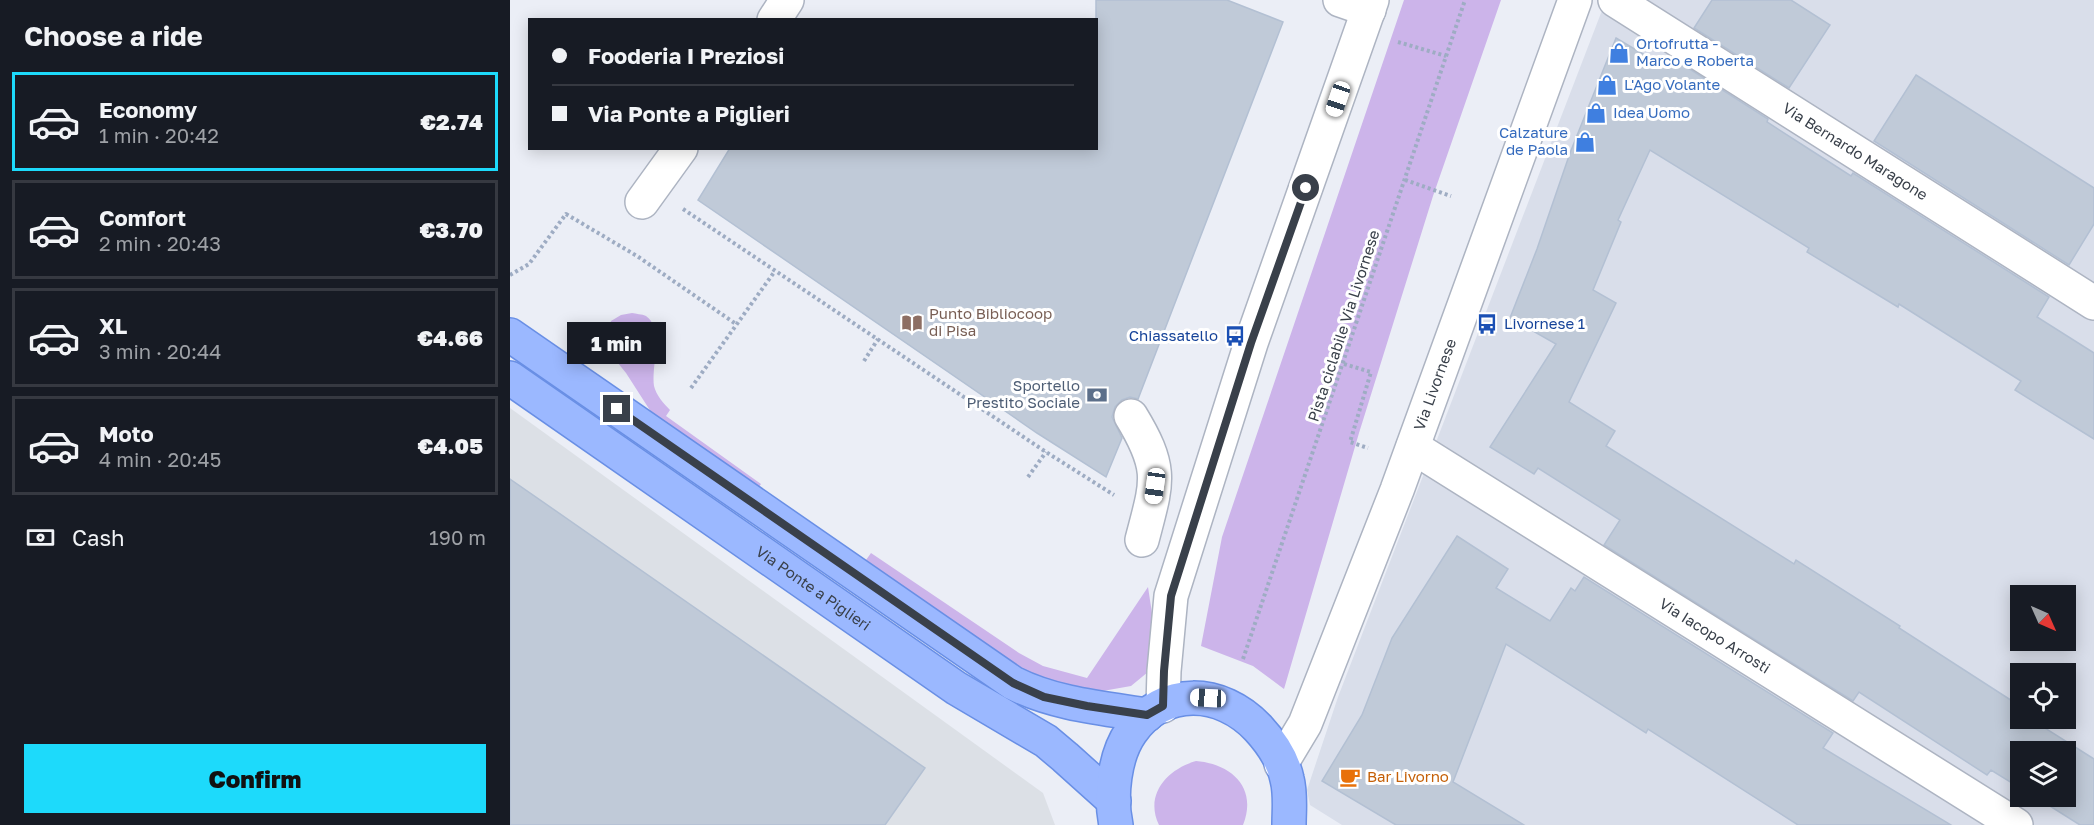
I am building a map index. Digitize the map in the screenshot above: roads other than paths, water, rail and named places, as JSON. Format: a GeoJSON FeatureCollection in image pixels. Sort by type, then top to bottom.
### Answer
{"type":"FeatureCollection","features":[{"type":"Feature","properties":{"kind":"main road"},"geometry":{"type":"LineString","coordinates":[[510,335],[1013,683],[1044,697],[1087,706],[1155,711]]}},
{"type":"Feature","properties":{"kind":"main road","name":"Via Ponte a Piglieri"},"geometry":{"type":"LineString","coordinates":[[510,378],[956,688],[1046,741],[1065,757],[1115,813]]}},
{"type":"Feature","properties":{"kind":"main road"},"geometry":{"type":"LineString","coordinates":[[1115,813],[1120,757],[1131,732],[1155,711],[1180,699],[1208,698],[1244,715],[1265,736],[1287,779],[1289,825]]}},
{"type":"Feature","properties":{"kind":"street"},"geometry":{"type":"LineString","coordinates":[[775,18],[788,0]]}},
{"type":"Feature","properties":{"kind":"street","name":"Via Livornese"},"geometry":{"type":"LineString","coordinates":[[1281,764],[1305,724],[1413,447],[1575,0]]}},
{"type":"Feature","properties":{"kind":"street","name":"Via Bernardo Maragone"},"geometry":{"type":"LineString","coordinates":[[1615,0],[2094,303]]}},
{"type":"Feature","properties":{"kind":"street"},"geometry":{"type":"LineString","coordinates":[[1155,711],[1164,671],[1171,596],[1360,3]]}},
{"type":"Feature","properties":{"kind":"street"},"geometry":{"type":"LineString","coordinates":[[647,195],[680,150]]}},
{"type":"Feature","properties":{"kind":"street"},"geometry":{"type":"LineString","coordinates":[[1131,416],[1149,447],[1154,462],[1155,486],[1137,532],[1184,552]]}},
{"type":"Feature","properties":{"kind":"street","name":"Via Iacopo Arrosti"},"geometry":{"type":"LineString","coordinates":[[1413,447],[2016,825]]}},
{"type":"Feature","properties":{"kind":"place","name":"Ortofrutta - Marco e Roberta"},"geometry":{"type":"Point","coordinates":[1619,53]}},
{"type":"Feature","properties":{"kind":"place","name":"L'Ago Volante"},"geometry":{"type":"Point","coordinates":[1607,85]}},
{"type":"Feature","properties":{"kind":"place","name":"Idea Uomo"},"geometry":{"type":"Point","coordinates":[1596,113]}},
{"type":"Feature","properties":{"kind":"place","name":"Calzature de Paola"},"geometry":{"type":"Point","coordinates":[1585,142]}},
{"type":"Feature","properties":{"kind":"place","name":"Punto Bibliocoop di Pisa"},"geometry":{"type":"Point","coordinates":[912,323]}},
{"type":"Feature","properties":{"kind":"place","name":"Livornese 1"},"geometry":{"type":"Point","coordinates":[1487,324]}},
{"type":"Feature","properties":{"kind":"place","name":"Chiassatello"},"geometry":{"type":"Point","coordinates":[1235,336]}},
{"type":"Feature","properties":{"kind":"place","name":"Sportello Prestito Sociale"},"geometry":{"type":"Point","coordinates":[1097,395]}},
{"type":"Feature","properties":{"kind":"place","name":"Bar Livorno"},"geometry":{"type":"Point","coordinates":[1350,777]}}]}
